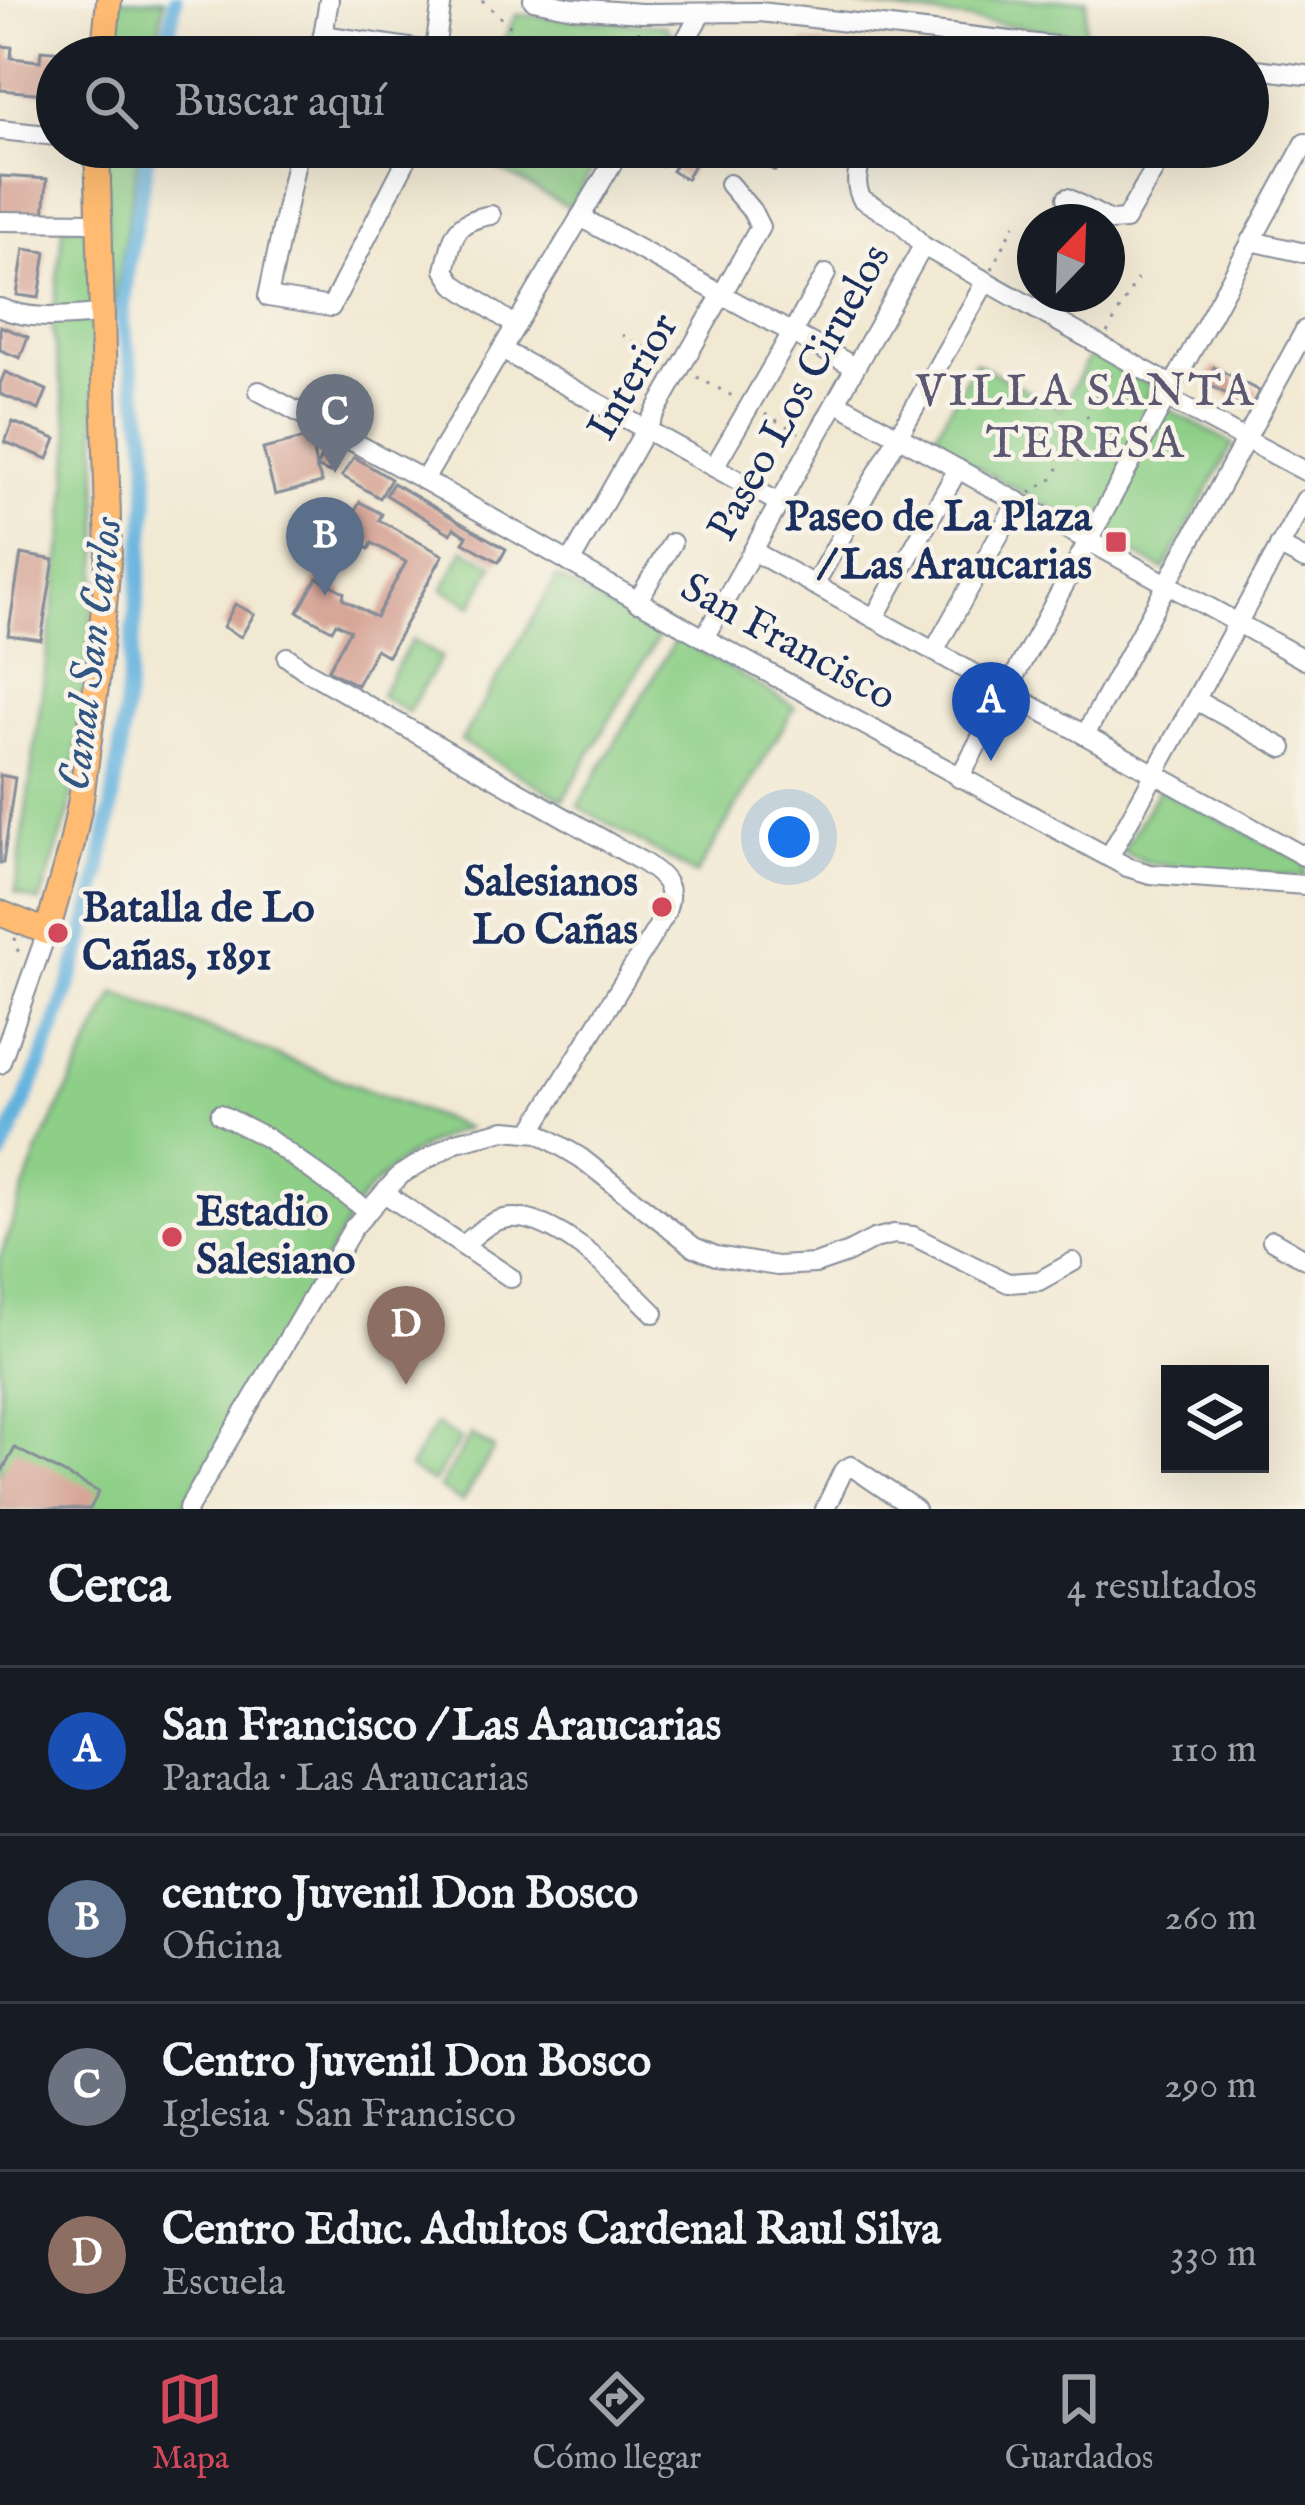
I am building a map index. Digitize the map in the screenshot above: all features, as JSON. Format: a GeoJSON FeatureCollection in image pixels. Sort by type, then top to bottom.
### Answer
{"type":"FeatureCollection","features":[{"type":"Feature","properties":{"kind":"main road"},"geometry":{"type":"LineString","coordinates":[[105,36],[109,0]]}},
{"type":"Feature","properties":{"kind":"main road"},"geometry":{"type":"LineString","coordinates":[[11,918],[47,932],[82,799],[98,679],[109,522],[98,168]]}},
{"type":"Feature","properties":{"kind":"street"},"geometry":{"type":"LineString","coordinates":[[329,0],[323,35],[329,36]]}},
{"type":"Feature","properties":{"kind":"street"},"geometry":{"type":"LineString","coordinates":[[437,36],[442,0]]}},
{"type":"Feature","properties":{"kind":"street"},"geometry":{"type":"LineString","coordinates":[[533,0],[641,14],[760,13],[945,36]]}},
{"type":"Feature","properties":{"kind":"street"},"geometry":{"type":"LineString","coordinates":[[688,36],[701,14]]}},
{"type":"Feature","properties":{"kind":"street"},"geometry":{"type":"LineString","coordinates":[[1269,71],[1305,75]]}},
{"type":"Feature","properties":{"kind":"street"},"geometry":{"type":"LineString","coordinates":[[0,130],[36,134]]}},
{"type":"Feature","properties":{"kind":"street"},"geometry":{"type":"LineString","coordinates":[[959,778],[1305,142]]}},
{"type":"Feature","properties":{"kind":"street"},"geometry":{"type":"LineString","coordinates":[[295,168],[268,297],[331,307],[402,168]]}},
{"type":"Feature","properties":{"kind":"street"},"geometry":{"type":"LineString","coordinates":[[424,480],[609,168]]}},
{"type":"Feature","properties":{"kind":"street"},"geometry":{"type":"LineString","coordinates":[[860,168],[859,194],[901,223],[923,246],[1101,345],[1246,439],[1305,471]]}},
{"type":"Feature","properties":{"kind":"street"},"geometry":{"type":"LineString","coordinates":[[1067,198],[1110,221],[1125,220],[1155,168]]}},
{"type":"Feature","properties":{"kind":"street","name":"Interior"},"geometry":{"type":"LineString","coordinates":[[570,563],[760,227],[729,184]]}},
{"type":"Feature","properties":{"kind":"street"},"geometry":{"type":"LineString","coordinates":[[491,215],[467,219],[455,232],[445,270],[454,284],[516,326]]}},
{"type":"Feature","properties":{"kind":"street"},"geometry":{"type":"LineString","coordinates":[[580,217],[855,367]]}},
{"type":"Feature","properties":{"kind":"street"},"geometry":{"type":"LineString","coordinates":[[0,221],[91,221]]}},
{"type":"Feature","properties":{"kind":"street"},"geometry":{"type":"LineString","coordinates":[[1251,242],[1305,253]]}},
{"type":"Feature","properties":{"kind":"street","name":"Paseo Los Ciruelos"},"geometry":{"type":"LineString","coordinates":[[704,638],[923,246]]}},
{"type":"Feature","properties":{"kind":"street"},"geometry":{"type":"LineString","coordinates":[[714,467],[826,274]]}},
{"type":"Feature","properties":{"kind":"street"},"geometry":{"type":"LineString","coordinates":[[814,585],[986,281]]}},
{"type":"Feature","properties":{"kind":"street"},"geometry":{"type":"LineString","coordinates":[[0,308],[40,318],[102,314]]}},
{"type":"Feature","properties":{"kind":"street"},"geometry":{"type":"LineString","coordinates":[[1085,735],[1305,330]]}},
{"type":"Feature","properties":{"kind":"street"},"geometry":{"type":"LineString","coordinates":[[502,350],[779,503]]}},
{"type":"Feature","properties":{"kind":"street","name":"San Francisco"},"geometry":{"type":"LineString","coordinates":[[259,391],[1127,867],[1150,874],[1305,885]]}},
{"type":"Feature","properties":{"kind":"street"},"geometry":{"type":"LineString","coordinates":[[836,402],[1305,660]]}},
{"type":"Feature","properties":{"kind":"street"},"geometry":{"type":"LineString","coordinates":[[874,618],[958,469]]}},
{"type":"Feature","properties":{"kind":"street"},"geometry":{"type":"LineString","coordinates":[[1109,857],[1305,500]]}},
{"type":"Feature","properties":{"kind":"street"},"geometry":{"type":"LineString","coordinates":[[934,651],[1018,501]]}},
{"type":"Feature","properties":{"kind":"street"},"geometry":{"type":"LineString","coordinates":[[637,602],[672,544]]}},
{"type":"Feature","properties":{"kind":"street"},"geometry":{"type":"LineString","coordinates":[[1280,546],[1305,560]]}},
{"type":"Feature","properties":{"kind":"street"},"geometry":{"type":"LineString","coordinates":[[753,550],[1304,855]]}},
{"type":"Feature","properties":{"kind":"street"},"geometry":{"type":"LineString","coordinates":[[287,657],[664,878],[670,895],[663,918],[531,1132]]}},
{"type":"Feature","properties":{"kind":"street"},"geometry":{"type":"LineString","coordinates":[[1196,700],[1283,748]]}},
{"type":"Feature","properties":{"kind":"street"},"geometry":{"type":"LineString","coordinates":[[0,1064],[47,932]]}},
{"type":"Feature","properties":{"kind":"street"},"geometry":{"type":"LineString","coordinates":[[220,1114],[267,1138],[368,1211]]}},
{"type":"Feature","properties":{"kind":"street"},"geometry":{"type":"LineString","coordinates":[[188,1509],[353,1228],[400,1175],[456,1142],[505,1130],[539,1133],[581,1158],[694,1247],[716,1256],[777,1266],[815,1264],[894,1234],[932,1244],[1008,1283],[1040,1281],[1072,1262]]}},
{"type":"Feature","properties":{"kind":"street"},"geometry":{"type":"LineString","coordinates":[[384,1193],[511,1278]]}},
{"type":"Feature","properties":{"kind":"street"},"geometry":{"type":"LineString","coordinates":[[464,1245],[501,1219],[527,1221],[589,1251],[653,1312]]}},
{"type":"Feature","properties":{"kind":"street"},"geometry":{"type":"LineString","coordinates":[[1272,1240],[1305,1259]]}},
{"type":"Feature","properties":{"kind":"street"},"geometry":{"type":"LineString","coordinates":[[825,1509],[843,1471],[851,1466],[915,1509]]}},
{"type":"Feature","properties":{"kind":"path"},"geometry":{"type":"LineString","coordinates":[[482,0],[520,36]]}},
{"type":"Feature","properties":{"kind":"path"},"geometry":{"type":"LineString","coordinates":[[638,36],[641,14]]}},
{"type":"Feature","properties":{"kind":"path"},"geometry":{"type":"LineString","coordinates":[[986,281],[1017,220]]}},
{"type":"Feature","properties":{"kind":"path"},"geometry":{"type":"LineString","coordinates":[[1101,345],[1137,279]]}},
{"type":"Feature","properties":{"kind":"path"},"geometry":{"type":"LineString","coordinates":[[622,335],[814,441]]}},
{"type":"Feature","properties":{"kind":"path"},"geometry":{"type":"LineString","coordinates":[[1018,501],[1052,478],[1121,357]]}},
{"type":"Feature","properties":{"kind":"path"},"geometry":{"type":"LineString","coordinates":[[11,918],[22,960]]}},
{"type":"Feature","properties":{"kind":"green space"},"geometry":{"type":"Polygon","coordinates":[[[116,0],[164,0],[158,36],[113,36],[116,0]]]}},
{"type":"Feature","properties":{"kind":"green space"},"geometry":{"type":"Polygon","coordinates":[[[819,0],[1087,0],[1084,35],[819,0]]]}},
{"type":"Feature","properties":{"kind":"green space"},"geometry":{"type":"Polygon","coordinates":[[[516,15],[665,25],[671,32],[669,36],[506,36],[516,15]]]}},
{"type":"Feature","properties":{"kind":"green space"},"geometry":{"type":"Polygon","coordinates":[[[105,168],[137,168],[112,319],[105,168]]]}},
{"type":"Feature","properties":{"kind":"green space"},"geometry":{"type":"Polygon","coordinates":[[[497,168],[593,168],[570,208],[497,168]]]}},
{"type":"Feature","properties":{"kind":"green space"},"geometry":{"type":"Polygon","coordinates":[[[91,225],[100,547],[69,813],[40,902],[15,893],[64,530],[71,441],[52,328],[63,226],[91,225]]]}},
{"type":"Feature","properties":{"kind":"green space"},"geometry":{"type":"Polygon","coordinates":[[[1091,353],[1151,386],[1146,397],[1233,444],[1164,570],[931,442],[975,362],[1061,409],[1091,353]]]}},
{"type":"Feature","properties":{"kind":"green space"},"geometry":{"type":"Polygon","coordinates":[[[464,549],[494,565],[472,606],[443,589],[464,549]]]}},
{"type":"Feature","properties":{"kind":"green space"},"geometry":{"type":"Polygon","coordinates":[[[557,577],[658,637],[563,800],[461,741],[557,577]]]}},
{"type":"Feature","properties":{"kind":"green space"},"geometry":{"type":"Polygon","coordinates":[[[677,637],[795,707],[696,875],[578,806],[677,637]]]}},
{"type":"Feature","properties":{"kind":"green space"},"geometry":{"type":"Polygon","coordinates":[[[412,640],[441,657],[408,712],[380,695],[412,640]]]}},
{"type":"Feature","properties":{"kind":"green space"},"geometry":{"type":"Polygon","coordinates":[[[1159,789],[1305,862],[1305,877],[1151,864],[1122,852],[1159,789]]]}},
{"type":"Feature","properties":{"kind":"green space","name":"Estadio Salesiano"},"geometry":{"type":"Polygon","coordinates":[[[115,993],[466,1128],[407,1157],[359,1202],[181,1509],[0,1509],[0,1257],[37,1153],[115,993]]]}},
{"type":"Feature","properties":{"kind":"green space"},"geometry":{"type":"Polygon","coordinates":[[[436,1424],[460,1440],[433,1483],[409,1468],[436,1424]]]}},
{"type":"Feature","properties":{"kind":"green space"},"geometry":{"type":"Polygon","coordinates":[[[471,1435],[494,1449],[462,1502],[439,1488],[471,1435]]]}},
{"type":"Feature","properties":{"kind":"building"},"geometry":{"type":"Polygon","coordinates":[[[0,46],[12,47],[11,58],[36,61],[36,93],[0,90],[0,46]]]}},
{"type":"Feature","properties":{"kind":"building"},"geometry":{"type":"Polygon","coordinates":[[[674,168],[692,168],[686,179],[674,168]]]}},
{"type":"Feature","properties":{"kind":"building"},"geometry":{"type":"Polygon","coordinates":[[[0,176],[47,179],[44,218],[0,215],[0,176]]]}},
{"type":"Feature","properties":{"kind":"building"},"geometry":{"type":"Polygon","coordinates":[[[24,249],[46,252],[39,298],[17,295],[24,249]]]}},
{"type":"Feature","properties":{"kind":"building"},"geometry":{"type":"Polygon","coordinates":[[[0,326],[28,337],[20,358],[0,350],[0,326]]]}},
{"type":"Feature","properties":{"kind":"building"},"geometry":{"type":"Polygon","coordinates":[[[1214,367],[1259,391],[1251,407],[1206,383],[1214,367]]]}},
{"type":"Feature","properties":{"kind":"building"},"geometry":{"type":"Polygon","coordinates":[[[5,372],[47,390],[39,410],[0,394],[5,372]]]}},
{"type":"Feature","properties":{"kind":"building"},"geometry":{"type":"Polygon","coordinates":[[[13,422],[56,439],[48,459],[5,442],[13,422]]]}},
{"type":"Feature","properties":{"kind":"building"},"geometry":{"type":"Polygon","coordinates":[[[310,437],[322,483],[275,495],[263,449],[310,437]]]}},
{"type":"Feature","properties":{"kind":"building"},"geometry":{"type":"Polygon","coordinates":[[[324,452],[337,458],[330,473],[316,467],[324,452]]]}},
{"type":"Feature","properties":{"kind":"building"},"geometry":{"type":"Polygon","coordinates":[[[354,457],[391,479],[380,498],[342,476],[354,457]]]}},
{"type":"Feature","properties":{"kind":"building"},"geometry":{"type":"Polygon","coordinates":[[[393,483],[506,549],[499,562],[463,542],[467,536],[454,528],[451,534],[386,495],[393,483]]]}},
{"type":"Feature","properties":{"kind":"building"},"geometry":{"type":"Polygon","coordinates":[[[360,502],[382,514],[379,520],[443,555],[388,656],[376,649],[357,685],[328,670],[350,630],[336,623],[332,630],[298,612],[317,578],[376,617],[406,562],[372,543],[369,549],[342,534],[360,502]]]}},
{"type":"Feature","properties":{"kind":"building"},"geometry":{"type":"Polygon","coordinates":[[[21,554],[54,560],[41,640],[8,635],[21,554]]]}},
{"type":"Feature","properties":{"kind":"building"},"geometry":{"type":"Polygon","coordinates":[[[235,604],[254,614],[241,637],[223,627],[235,604]]]}},
{"type":"Feature","properties":{"kind":"building"},"geometry":{"type":"Polygon","coordinates":[[[0,775],[15,778],[3,863],[0,863],[0,775]]]}},
{"type":"Feature","properties":{"kind":"building"},"geometry":{"type":"Polygon","coordinates":[[[15,1448],[99,1492],[90,1509],[0,1509],[0,1475],[15,1448]]]}},
{"type":"Feature","properties":{"kind":"waterway","name":"Canal San Carlos"},"geometry":{"type":"LineString","coordinates":[[169,36],[175,0]]}},
{"type":"Feature","properties":{"kind":"waterway","name":"Canal San Carlos"},"geometry":{"type":"LineString","coordinates":[[0,1157],[77,962],[98,881],[117,774],[147,505],[146,436],[122,321],[145,168]]}},
{"type":"Feature","properties":{"kind":"place","name":"Centro Juvenil Don Bosco"},"geometry":{"type":"Point","coordinates":[335,473]}},
{"type":"Feature","properties":{"kind":"place","name":"Paseo de La Plaza / Las Araucarias"},"geometry":{"type":"Point","coordinates":[1116,542]}},
{"type":"Feature","properties":{"kind":"place","name":"centro Juvenil Don Bosco"},"geometry":{"type":"Point","coordinates":[325,596]}},
{"type":"Feature","properties":{"kind":"place","name":"San Francisco / Las Araucarias"},"geometry":{"type":"Point","coordinates":[991,761]}},
{"type":"Feature","properties":{"kind":"place","name":"Salesianos Lo Cañas"},"geometry":{"type":"Point","coordinates":[662,907]}},
{"type":"Feature","properties":{"kind":"place","name":"Batalla de Lo Cañas, 1891"},"geometry":{"type":"Point","coordinates":[58,933]}},
{"type":"Feature","properties":{"kind":"place","name":"Estadio Salesiano"},"geometry":{"type":"Point","coordinates":[172,1237]}},
{"type":"Feature","properties":{"kind":"place","name":"Centro Educ. Adultos Cardenal Raul Silva"},"geometry":{"type":"Point","coordinates":[406,1385]}},
{"type":"Feature","properties":{"kind":"district","name":"VILLA SANTA TERESA"},"geometry":{"type":"Point","coordinates":[1086,418]}}]}
